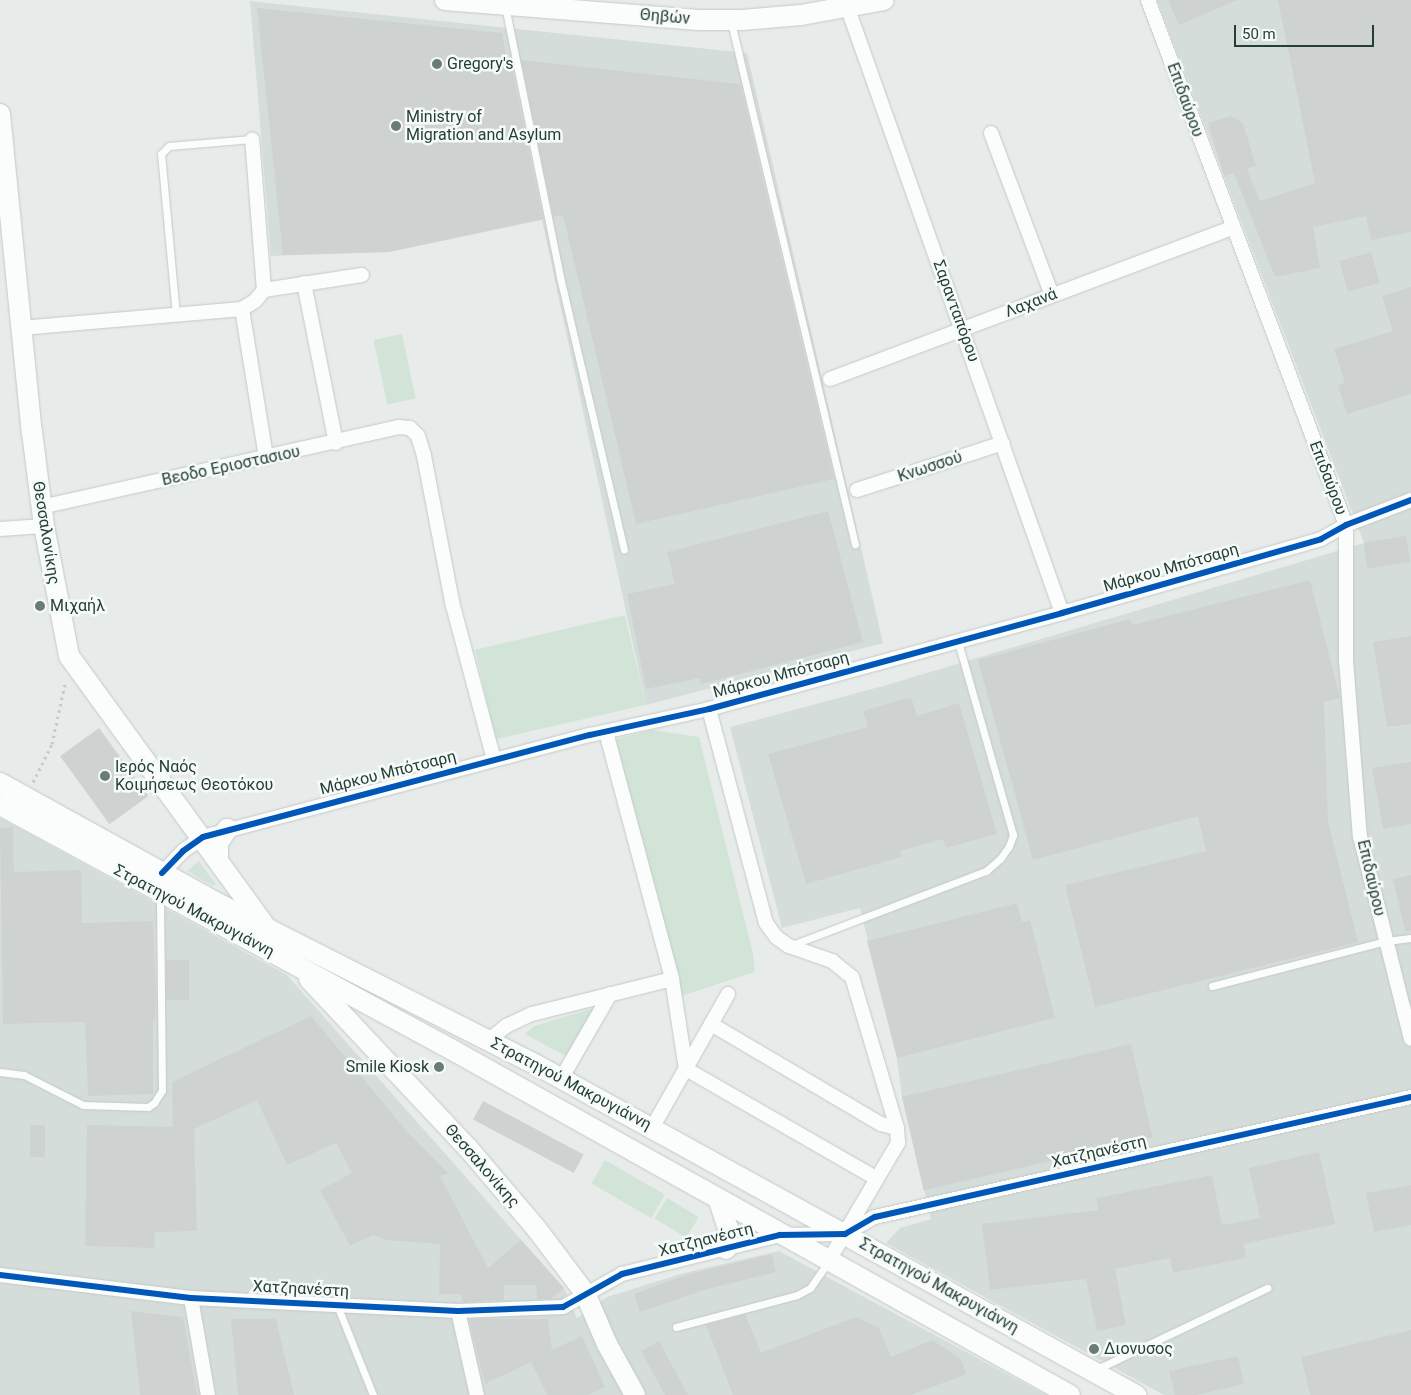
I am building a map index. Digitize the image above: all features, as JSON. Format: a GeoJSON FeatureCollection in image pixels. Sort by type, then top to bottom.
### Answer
{"type":"FeatureCollection","features":[{"type":"Feature","properties":{"kind":"street","name":"Θηβών"},"geometry":{"type":"LineString","coordinates":[[445,0],[505,6],[730,20],[848,8],[884,0]]}},
{"type":"Feature","properties":{"kind":"street","name":"Επιδαύρου"},"geometry":{"type":"LineString","coordinates":[[1148,0],[1232,228],[1346,525],[1346,660],[1360,836],[1411,1039]]}},
{"type":"Feature","properties":{"kind":"street","name":"Σαρανταπόρου"},"geometry":{"type":"LineString","coordinates":[[848,8],[1062,613]]}},
{"type":"Feature","properties":{"kind":"street","name":"Θεσσαλονίκης"},"geometry":{"type":"LineString","coordinates":[[0,114],[21,328],[43,516],[69,656],[218,858],[265,937]]}},
{"type":"Feature","properties":{"kind":"street"},"geometry":{"type":"LineString","coordinates":[[991,133],[1052,296]]}},
{"type":"Feature","properties":{"kind":"street"},"geometry":{"type":"LineString","coordinates":[[252,139],[264,290]]}},
{"type":"Feature","properties":{"kind":"street","name":"Λαχανά"},"geometry":{"type":"LineString","coordinates":[[830,379],[1232,228]]}},
{"type":"Feature","properties":{"kind":"street"},"geometry":{"type":"LineString","coordinates":[[21,328],[242,308],[264,290],[362,275]]}},
{"type":"Feature","properties":{"kind":"street"},"geometry":{"type":"LineString","coordinates":[[304,283],[336,443]]}},
{"type":"Feature","properties":{"kind":"street"},"geometry":{"type":"LineString","coordinates":[[242,308],[266,458]]}},
{"type":"Feature","properties":{"kind":"street","name":"Βεοδο Εριοστασιου"},"geometry":{"type":"LineString","coordinates":[[0,529],[266,458],[398,427],[410,428],[418,436],[452,602],[494,760]]}},
{"type":"Feature","properties":{"kind":"street","name":"Κνωσσού"},"geometry":{"type":"LineString","coordinates":[[857,490],[1003,443]]}},
{"type":"Feature","properties":{"kind":"street","name":"Μάρκου Μπότσαρη"},"geometry":{"type":"LineString","coordinates":[[162,872],[182,851],[203,837],[494,760],[709,709],[1062,613],[1321,539],[1346,525],[1411,500]]}},
{"type":"Feature","properties":{"kind":"street"},"geometry":{"type":"LineString","coordinates":[[709,709],[766,923],[776,937],[789,946],[832,961],[852,977],[897,1128],[898,1143],[828,1262]]}},
{"type":"Feature","properties":{"kind":"street"},"geometry":{"type":"LineString","coordinates":[[606,732],[672,979],[686,1068]]}},
{"type":"Feature","properties":{"kind":"street","name":"Στρατηγού Μακρυγιάννη"},"geometry":{"type":"LineString","coordinates":[[0,783],[162,872],[265,937],[293,964],[456,1052],[780,1236],[1070,1395]]}},
{"type":"Feature","properties":{"kind":"street","name":"Στρατηγού Μακρυγιάννη"},"geometry":{"type":"LineString","coordinates":[[0,805],[160,892],[265,937],[489,1040],[1136,1395]]}},
{"type":"Feature","properties":{"kind":"street"},"geometry":{"type":"LineString","coordinates":[[218,858],[218,843],[227,830]]}},
{"type":"Feature","properties":{"kind":"street","name":"Θεσσαλονίκης"},"geometry":{"type":"LineString","coordinates":[[293,964],[467,1147],[536,1228],[585,1293],[607,1344],[635,1395]]}},
{"type":"Feature","properties":{"kind":"street"},"geometry":{"type":"LineString","coordinates":[[489,1040],[519,1018],[672,979]]}},
{"type":"Feature","properties":{"kind":"street"},"geometry":{"type":"LineString","coordinates":[[561,1079],[610,994]]}},
{"type":"Feature","properties":{"kind":"street"},"geometry":{"type":"LineString","coordinates":[[652,1128],[728,994]]}},
{"type":"Feature","properties":{"kind":"street"},"geometry":{"type":"LineString","coordinates":[[711,1024],[881,1124],[897,1128]]}},
{"type":"Feature","properties":{"kind":"street"},"geometry":{"type":"LineString","coordinates":[[686,1068],[877,1179]]}},
{"type":"Feature","properties":{"kind":"street","name":"Χατζηανέστη"},"geometry":{"type":"LineString","coordinates":[[0,1275],[191,1298],[458,1311],[563,1307],[622,1274],[780,1236],[845,1234],[875,1217],[1411,1097]]}},
{"type":"Feature","properties":{"kind":"street"},"geometry":{"type":"LineString","coordinates":[[719,1201],[728,1228],[726,1249]]}},
{"type":"Feature","properties":{"kind":"street"},"geometry":{"type":"LineString","coordinates":[[191,1298],[208,1395]]}},
{"type":"Feature","properties":{"kind":"street"},"geometry":{"type":"LineString","coordinates":[[458,1311],[477,1395]]}},
{"type":"Feature","properties":{"kind":"lane"},"geometry":{"type":"LineString","coordinates":[[505,6],[560,278],[624,550]]}},
{"type":"Feature","properties":{"kind":"lane"},"geometry":{"type":"LineString","coordinates":[[730,20],[855,544]]}},
{"type":"Feature","properties":{"kind":"lane"},"geometry":{"type":"LineString","coordinates":[[176,315],[161,154],[169,146],[252,139]]}},
{"type":"Feature","properties":{"kind":"lane"},"geometry":{"type":"LineString","coordinates":[[789,946],[986,871],[1000,859],[1009,846],[1013,835],[958,642]]}},
{"type":"Feature","properties":{"kind":"lane"},"geometry":{"type":"LineString","coordinates":[[0,1072],[24,1075],[83,1105],[148,1107],[154,1103],[162,1090],[160,892]]}},
{"type":"Feature","properties":{"kind":"lane"},"geometry":{"type":"LineString","coordinates":[[1212,986],[1386,941],[1411,938]]}},
{"type":"Feature","properties":{"kind":"lane"},"geometry":{"type":"LineString","coordinates":[[676,1327],[797,1295],[815,1282],[828,1262]]}},
{"type":"Feature","properties":{"kind":"lane"},"geometry":{"type":"LineString","coordinates":[[1093,1371],[1267,1288]]}},
{"type":"Feature","properties":{"kind":"lane"},"geometry":{"type":"LineString","coordinates":[[337,1305],[373,1395]]}},
{"type":"Feature","properties":{"kind":"path"},"geometry":{"type":"LineString","coordinates":[[26,797],[52,744],[69,656]]}},
{"type":"Feature","properties":{"kind":"shaded area"},"geometry":{"type":"Polygon","coordinates":[[[1157,0],[1411,0],[1411,1395],[1164,1395],[886,1243],[900,1228],[931,1219],[902,1098],[897,1058],[860,908],[782,928],[730,727],[883,686],[1364,543],[1157,0]]]}},
{"type":"Feature","properties":{"kind":"shaded area"},"geometry":{"type":"Polygon","coordinates":[[[250,1],[747,53],[883,643],[646,705],[542,220],[389,252],[271,256],[250,1]]]}},
{"type":"Feature","properties":{"kind":"shaded area"},"geometry":{"type":"Polygon","coordinates":[[[0,818],[287,975],[564,1288],[577,1318],[607,1297],[684,1273],[779,1251],[1046,1395],[0,1395],[0,818]]]}},
{"type":"Feature","properties":{"kind":"green space"},"geometry":{"type":"Polygon","coordinates":[[[402,334],[416,399],[387,405],[374,340],[402,334]]]}},
{"type":"Feature","properties":{"kind":"green space"},"geometry":{"type":"Polygon","coordinates":[[[625,615],[646,705],[496,739],[475,650],[625,615]]]}},
{"type":"Feature","properties":{"kind":"green space"},"geometry":{"type":"Polygon","coordinates":[[[652,730],[699,737],[753,953],[755,972],[681,996],[613,740],[652,730]]]}},
{"type":"Feature","properties":{"kind":"green space"},"geometry":{"type":"Polygon","coordinates":[[[199,861],[216,884],[213,886],[187,871],[199,861]]]}},
{"type":"Feature","properties":{"kind":"green space"},"geometry":{"type":"Polygon","coordinates":[[[594,1008],[573,1060],[525,1034],[534,1026],[594,1008]]]}},
{"type":"Feature","properties":{"kind":"green space"},"geometry":{"type":"Polygon","coordinates":[[[605,1160],[665,1194],[651,1218],[592,1183],[605,1160]]]}},
{"type":"Feature","properties":{"kind":"green space"},"geometry":{"type":"Polygon","coordinates":[[[667,1198],[699,1217],[686,1238],[655,1219],[667,1198]]]}},
{"type":"Feature","properties":{"kind":"building"},"geometry":{"type":"Polygon","coordinates":[[[1168,0],[1238,0],[1179,25],[1168,0]]]}},
{"type":"Feature","properties":{"kind":"building"},"geometry":{"type":"Polygon","coordinates":[[[1278,0],[1411,0],[1411,232],[1371,240],[1366,216],[1313,227],[1320,268],[1275,277],[1234,173],[1224,176],[1208,123],[1231,116],[1243,123],[1256,166],[1247,169],[1260,201],[1315,183],[1278,0]]]}},
{"type":"Feature","properties":{"kind":"building","name":"Ministry of Migration and Asylum"},"geometry":{"type":"Polygon","coordinates":[[[257,8],[502,33],[507,58],[510,58],[543,219],[389,252],[283,255],[257,8]]]}},
{"type":"Feature","properties":{"kind":"building"},"geometry":{"type":"Polygon","coordinates":[[[521,60],[740,84],[834,479],[636,524],[563,215],[553,217],[521,60]]]}},
{"type":"Feature","properties":{"kind":"building"},"geometry":{"type":"Polygon","coordinates":[[[1371,252],[1380,283],[1348,292],[1339,261],[1371,252]]]}},
{"type":"Feature","properties":{"kind":"building"},"geometry":{"type":"Polygon","coordinates":[[[1411,287],[1411,394],[1347,414],[1338,385],[1345,383],[1334,349],[1393,331],[1382,296],[1411,287]]]}},
{"type":"Feature","properties":{"kind":"building"},"geometry":{"type":"Polygon","coordinates":[[[828,511],[863,642],[701,684],[700,678],[646,689],[627,594],[675,584],[667,552],[828,511]]]}},
{"type":"Feature","properties":{"kind":"building"},"geometry":{"type":"Polygon","coordinates":[[[1406,536],[1410,562],[1368,568],[1364,543],[1406,536]]]}},
{"type":"Feature","properties":{"kind":"building"},"geometry":{"type":"Polygon","coordinates":[[[1310,580],[1340,698],[1324,702],[1328,821],[1358,942],[1095,1007],[1065,885],[1206,851],[1198,816],[1033,860],[978,660],[1130,619],[1132,625],[1310,580]]]}},
{"type":"Feature","properties":{"kind":"building"},"geometry":{"type":"Polygon","coordinates":[[[1411,636],[1411,724],[1387,727],[1373,642],[1411,636]]]}},
{"type":"Feature","properties":{"kind":"building"},"geometry":{"type":"Polygon","coordinates":[[[911,697],[917,716],[959,703],[997,834],[946,848],[943,839],[900,851],[901,857],[806,884],[768,754],[868,727],[863,711],[911,697]]]}},
{"type":"Feature","properties":{"kind":"building","name":"Ιερός Ναός Κοιμήσεως Θεοτόκου"},"geometry":{"type":"Polygon","coordinates":[[[99,728],[148,796],[110,824],[60,756],[99,728]]]}},
{"type":"Feature","properties":{"kind":"building"},"geometry":{"type":"Polygon","coordinates":[[[1411,762],[1411,824],[1383,829],[1372,768],[1411,762]]]}},
{"type":"Feature","properties":{"kind":"building"},"geometry":{"type":"Polygon","coordinates":[[[13,827],[14,872],[81,870],[82,923],[153,921],[156,1000],[155,1021],[153,1021],[153,1094],[88,1096],[85,1022],[3,1024],[0,828],[13,827]]]}},
{"type":"Feature","properties":{"kind":"building"},"geometry":{"type":"Polygon","coordinates":[[[1411,875],[1411,931],[1405,931],[1393,879],[1411,875]]]}},
{"type":"Feature","properties":{"kind":"building"},"geometry":{"type":"Polygon","coordinates":[[[1017,903],[1022,922],[1030,920],[1055,1018],[897,1058],[867,941],[1017,903]]]}},
{"type":"Feature","properties":{"kind":"building"},"geometry":{"type":"Polygon","coordinates":[[[166,960],[189,960],[189,1000],[166,1000],[166,960]]]}},
{"type":"Feature","properties":{"kind":"building"},"geometry":{"type":"Polygon","coordinates":[[[311,1016],[405,1129],[448,1173],[440,1176],[488,1268],[521,1240],[564,1288],[551,1299],[537,1299],[536,1285],[504,1285],[504,1300],[463,1302],[461,1294],[439,1294],[440,1244],[386,1240],[373,1235],[350,1246],[320,1190],[352,1173],[336,1143],[287,1165],[257,1100],[194,1129],[197,1231],[155,1232],[154,1248],[85,1246],[87,1125],[173,1127],[172,1082],[311,1016]]]}},
{"type":"Feature","properties":{"kind":"building"},"geometry":{"type":"Polygon","coordinates":[[[1131,1044],[1153,1138],[924,1190],[902,1097],[1131,1044]]]}},
{"type":"Feature","properties":{"kind":"building"},"geometry":{"type":"Polygon","coordinates":[[[483,1101],[584,1155],[574,1173],[473,1120],[483,1101]]]}},
{"type":"Feature","properties":{"kind":"building"},"geometry":{"type":"Polygon","coordinates":[[[30,1125],[45,1125],[45,1157],[30,1157],[30,1125]]]}},
{"type":"Feature","properties":{"kind":"building"},"geometry":{"type":"Polygon","coordinates":[[[1319,1152],[1335,1224],[1244,1244],[1246,1258],[1173,1273],[1170,1258],[1115,1269],[1126,1325],[1097,1331],[1086,1279],[990,1290],[982,1224],[1098,1210],[1096,1198],[1212,1175],[1222,1225],[1260,1218],[1249,1168],[1319,1152]]]}},
{"type":"Feature","properties":{"kind":"building"},"geometry":{"type":"Polygon","coordinates":[[[1411,1185],[1411,1225],[1374,1232],[1366,1193],[1411,1185]]]}},
{"type":"Feature","properties":{"kind":"building"},"geometry":{"type":"Polygon","coordinates":[[[772,1254],[776,1272],[704,1290],[640,1312],[634,1294],[689,1274],[772,1254]]]}},
{"type":"Feature","properties":{"kind":"building"},"geometry":{"type":"Polygon","coordinates":[[[131,1311],[183,1317],[197,1395],[140,1395],[131,1311]]]}},
{"type":"Feature","properties":{"kind":"building"},"geometry":{"type":"Polygon","coordinates":[[[745,1314],[761,1353],[856,1317],[879,1328],[891,1357],[932,1340],[960,1358],[967,1374],[911,1395],[733,1395],[706,1325],[745,1314]]]}},
{"type":"Feature","properties":{"kind":"building"},"geometry":{"type":"Polygon","coordinates":[[[231,1319],[276,1319],[294,1395],[238,1395],[231,1319]]]}},
{"type":"Feature","properties":{"kind":"building"},"geometry":{"type":"Polygon","coordinates":[[[469,1319],[548,1319],[552,1350],[582,1336],[605,1387],[588,1395],[547,1395],[531,1362],[485,1384],[469,1319]]]}},
{"type":"Feature","properties":{"kind":"building"},"geometry":{"type":"Polygon","coordinates":[[[1411,1330],[1411,1395],[1310,1395],[1301,1357],[1411,1330]]]}},
{"type":"Feature","properties":{"kind":"building"},"geometry":{"type":"Polygon","coordinates":[[[659,1341],[688,1395],[665,1395],[641,1351],[659,1341]]]}},
{"type":"Feature","properties":{"kind":"building"},"geometry":{"type":"Polygon","coordinates":[[[1238,1356],[1244,1384],[1196,1395],[1175,1395],[1169,1371],[1238,1356]]]}},
{"type":"Feature","properties":{"kind":"cycle path"},"geometry":{"type":"LineString","coordinates":[[162,873],[183,851],[203,837],[590,735],[709,709],[1062,613],[1321,539],[1346,525],[1411,500]]}},
{"type":"Feature","properties":{"kind":"cycle path"},"geometry":{"type":"LineString","coordinates":[[0,1275],[191,1298],[458,1311],[563,1307],[622,1274],[780,1235],[845,1234],[875,1217],[1411,1097]]}},
{"type":"Feature","properties":{"kind":"place","name":"Gregory's"},"geometry":{"type":"Point","coordinates":[437,64]}},
{"type":"Feature","properties":{"kind":"place","name":"Ministry of Migration and Asylum"},"geometry":{"type":"Point","coordinates":[396,126]}},
{"type":"Feature","properties":{"kind":"place","name":"Μιχαήλ"},"geometry":{"type":"Point","coordinates":[40,606]}},
{"type":"Feature","properties":{"kind":"place","name":"Ιερός Ναός Κοιμήσεως Θεοτόκου"},"geometry":{"type":"Point","coordinates":[105,776]}},
{"type":"Feature","properties":{"kind":"place","name":"Smile Kiosk"},"geometry":{"type":"Point","coordinates":[439,1067]}},
{"type":"Feature","properties":{"kind":"place","name":"Διονυσος"},"geometry":{"type":"Point","coordinates":[1094,1349]}}]}
